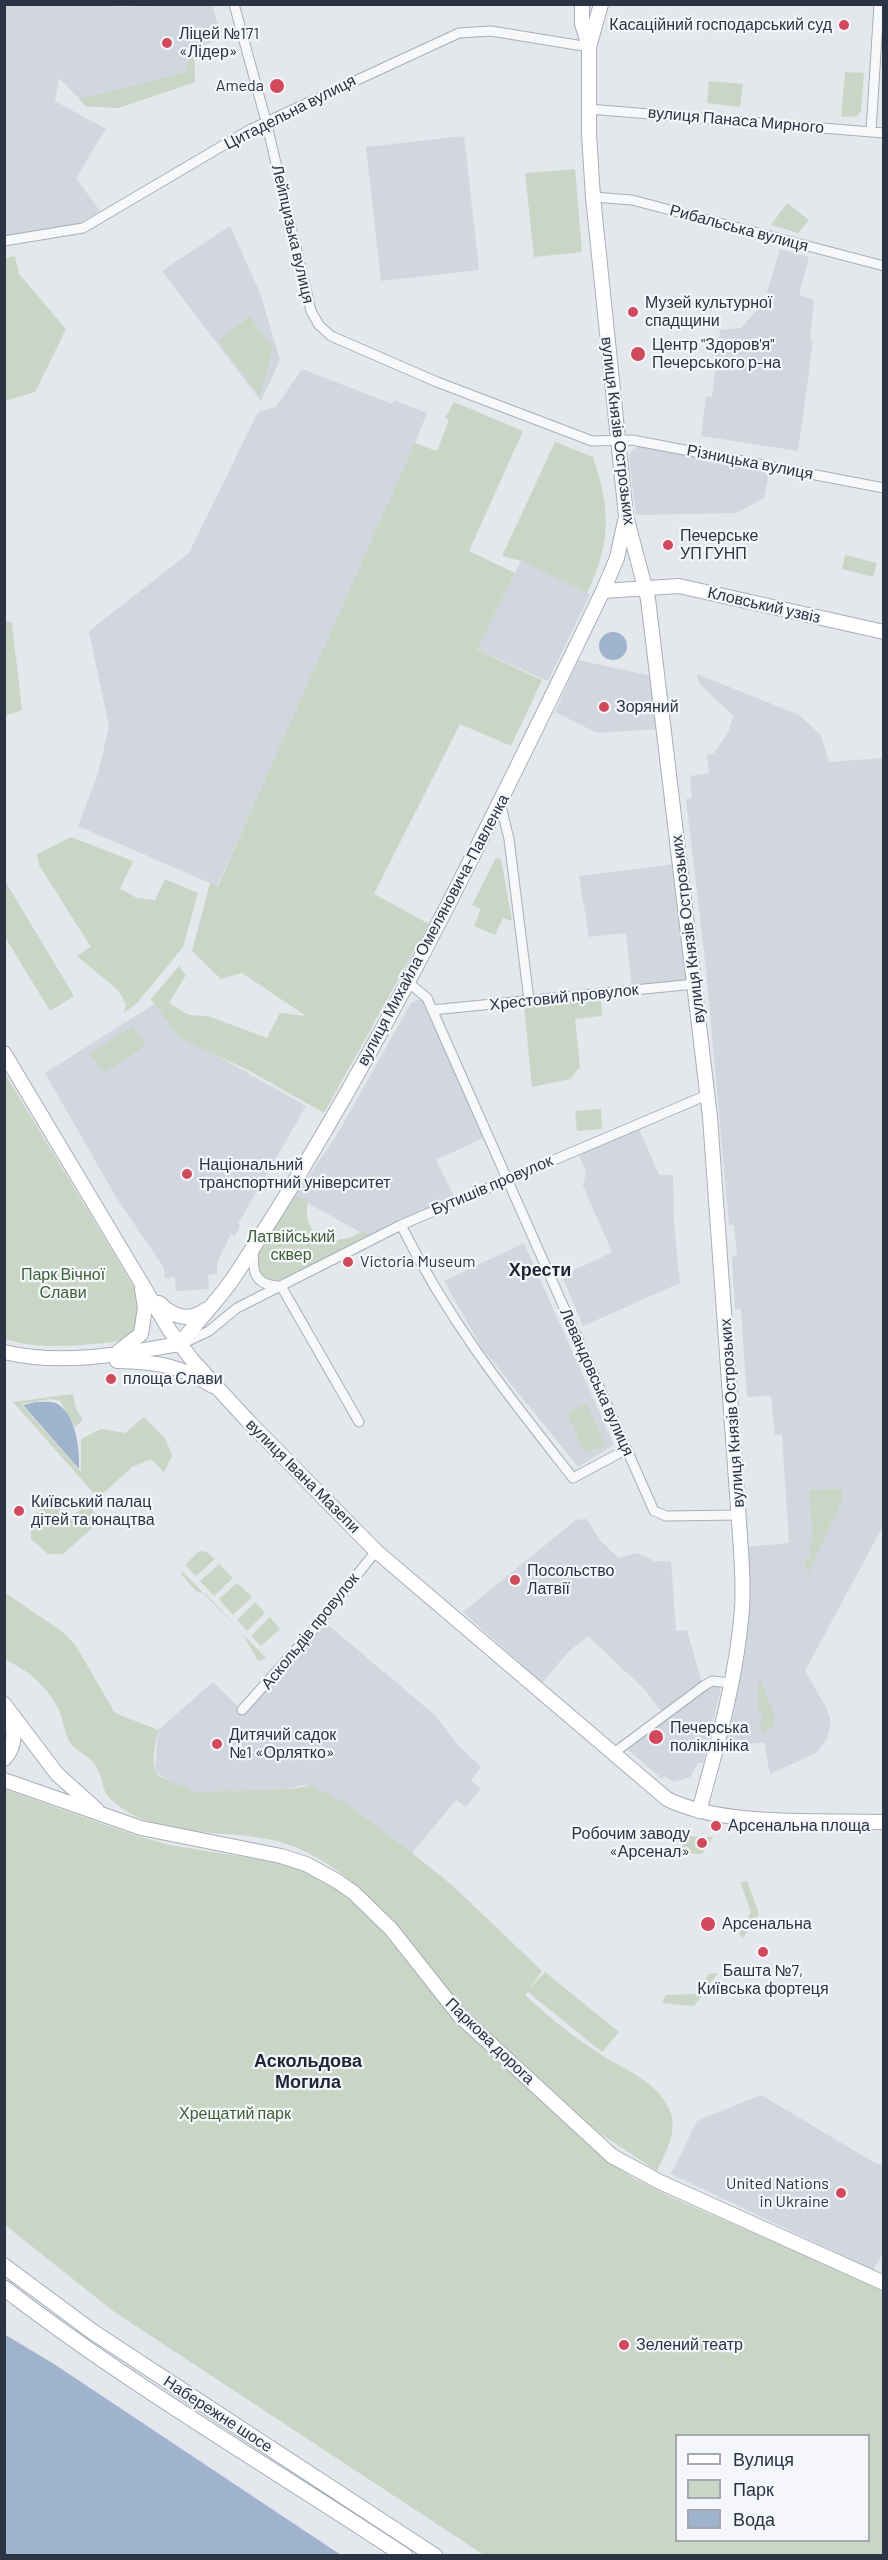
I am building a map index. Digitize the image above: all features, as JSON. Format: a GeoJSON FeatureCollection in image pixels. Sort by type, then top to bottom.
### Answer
{"type":"FeatureCollection","features":[{"type":"Feature","properties":{"kind":"main road","name":"вулиця Князів Острозьких"},"geometry":{"type":"LineString","coordinates":[[582,4],[582,24],[589,47]]}},
{"type":"Feature","properties":{"kind":"main road","name":"вулиця Князів Острозьких"},"geometry":{"type":"LineString","coordinates":[[601,4],[589,47],[588,109],[593,197],[616,440],[626,516],[644,586],[651,625],[695,984],[724,1277],[739,1515],[742,1608],[730,1683],[699,1811]]}},
{"type":"Feature","properties":{"kind":"main road","name":"вулиця Михайла Омеляновича-Павленка"},"geometry":{"type":"LineString","coordinates":[[180,1344],[216,1303],[255,1243],[409,983],[603,591],[617,558],[626,516]]}},
{"type":"Feature","properties":{"kind":"main road"},"geometry":{"type":"LineString","coordinates":[[603,591],[644,586]]}},
{"type":"Feature","properties":{"kind":"main road","name":"Кловський узвіз"},"geometry":{"type":"LineString","coordinates":[[644,586],[679,586],[884,632]]}},
{"type":"Feature","properties":{"kind":"main road","name":"вулиця Івана Мазепи"},"geometry":{"type":"LineString","coordinates":[[4,1053],[180,1344],[222,1392],[376,1551],[615,1752],[667,1799],[699,1811],[732,1817],[884,1822]]}},
{"type":"Feature","properties":{"kind":"main road"},"geometry":{"type":"LineString","coordinates":[[142,1283],[170,1314],[179,1317],[188,1318],[201,1314],[216,1303]]}},
{"type":"Feature","properties":{"kind":"main road"},"geometry":{"type":"LineString","coordinates":[[112,1355],[133,1343],[141,1334],[145,1307],[142,1283]]}},
{"type":"Feature","properties":{"kind":"main road"},"geometry":{"type":"LineString","coordinates":[[4,1352],[44,1358],[87,1357],[180,1344]]}},
{"type":"Feature","properties":{"kind":"main road"},"geometry":{"type":"LineString","coordinates":[[87,1357],[118,1361],[150,1361],[171,1366],[222,1392]]}},
{"type":"Feature","properties":{"kind":"main road"},"geometry":{"type":"LineString","coordinates":[[4,1759],[13,1747],[14,1739],[12,1720],[5,1705]]}},
{"type":"Feature","properties":{"kind":"main road"},"geometry":{"type":"LineString","coordinates":[[5,1705],[57,1773],[104,1815]]}},
{"type":"Feature","properties":{"kind":"main road","name":"Паркова дорога"},"geometry":{"type":"LineString","coordinates":[[4,1780],[104,1815],[174,1836],[281,1856],[306,1864],[337,1881],[354,1893],[391,1929],[459,2015],[612,2156],[660,2182],[884,2283]]}},
{"type":"Feature","properties":{"kind":"main road","name":"Набережне шосе"},"geometry":{"type":"LineString","coordinates":[[4,2266],[103,2338],[435,2556]]}},
{"type":"Feature","properties":{"kind":"main road","name":"Набережне шосе"},"geometry":{"type":"LineString","coordinates":[[4,2288],[84,2346],[405,2556]]}},
{"type":"Feature","properties":{"kind":"street","name":"Лейпцизька вулиця"},"geometry":{"type":"LineString","coordinates":[[234,4],[266,122],[311,311],[325,331],[344,344],[592,441],[616,440]]}},
{"type":"Feature","properties":{"kind":"street"},"geometry":{"type":"LineString","coordinates":[[871,131],[879,4]]}},
{"type":"Feature","properties":{"kind":"street","name":"Цитадельна вулиця"},"geometry":{"type":"LineString","coordinates":[[4,241],[83,228],[266,122],[459,33],[491,31],[589,47]]}},
{"type":"Feature","properties":{"kind":"street","name":"вулиця Панаса Мирного"},"geometry":{"type":"LineString","coordinates":[[588,109],[884,133]]}},
{"type":"Feature","properties":{"kind":"street","name":"Рибальська вулиця"},"geometry":{"type":"LineString","coordinates":[[593,197],[632,200],[884,266]]}},
{"type":"Feature","properties":{"kind":"street","name":"Різницька вулиця"},"geometry":{"type":"LineString","coordinates":[[616,440],[632,440],[884,488]]}},
{"type":"Feature","properties":{"kind":"street"},"geometry":{"type":"LineString","coordinates":[[500,802],[509,839],[529,1000]]}},
{"type":"Feature","properties":{"kind":"street","name":"Левандовська вулиця"},"geometry":{"type":"LineString","coordinates":[[409,983],[420,990],[432,1010],[654,1511],[666,1516],[739,1515]]}},
{"type":"Feature","properties":{"kind":"street","name":"Хрестовий провулок"},"geometry":{"type":"LineString","coordinates":[[432,1010],[695,984]]}},
{"type":"Feature","properties":{"kind":"street","name":"Бутишів провулок"},"geometry":{"type":"LineString","coordinates":[[180,1344],[208,1330],[237,1308],[401,1225],[707,1095]]}},
{"type":"Feature","properties":{"kind":"street"},"geometry":{"type":"LineString","coordinates":[[401,1225],[423,1269],[471,1347],[573,1478],[627,1449]]}},
{"type":"Feature","properties":{"kind":"street"},"geometry":{"type":"LineString","coordinates":[[255,1243],[253,1267],[257,1279],[263,1284],[281,1286],[359,1422]]}},
{"type":"Feature","properties":{"kind":"street","name":"Аскольдів провулок"},"geometry":{"type":"LineString","coordinates":[[242,1710],[310,1634],[376,1551]]}},
{"type":"Feature","properties":{"kind":"street"},"geometry":{"type":"LineString","coordinates":[[615,1752],[705,1685],[712,1681],[730,1683]]}},
{"type":"Feature","properties":{"kind":"shaded area"},"geometry":{"type":"Polygon","coordinates":[[[114,4],[115,7],[212,5],[222,39],[194,48],[195,82],[118,108],[86,106],[59,78],[55,101],[106,129],[76,178],[100,211],[63,233],[4,241],[4,5],[114,4]]]}},
{"type":"Feature","properties":{"kind":"shaded area"},"geometry":{"type":"Polygon","coordinates":[[[464,136],[479,270],[381,281],[366,147],[464,136]]]}},
{"type":"Feature","properties":{"kind":"shaded area"},"geometry":{"type":"Polygon","coordinates":[[[230,226],[260,293],[280,360],[261,401],[162,271],[230,226]]]}},
{"type":"Feature","properties":{"kind":"shaded area"},"geometry":{"type":"Polygon","coordinates":[[[780,249],[809,257],[799,295],[814,300],[810,339],[813,342],[798,451],[701,436],[706,396],[712,397],[720,330],[741,328],[764,302],[780,249]]]}},
{"type":"Feature","properties":{"kind":"shaded area"},"geometry":{"type":"Polygon","coordinates":[[[302,369],[392,404],[394,400],[427,413],[377,541],[217,886],[78,826],[98,774],[109,726],[89,631],[189,553],[258,412],[276,407],[302,369]]]}},
{"type":"Feature","properties":{"kind":"shaded area"},"geometry":{"type":"Polygon","coordinates":[[[638,446],[770,468],[764,498],[736,513],[636,515],[629,458],[631,451],[638,446]]]}},
{"type":"Feature","properties":{"kind":"shaded area"},"geometry":{"type":"Polygon","coordinates":[[[521,561],[590,594],[548,681],[477,650],[521,561]]]}},
{"type":"Feature","properties":{"kind":"shaded area"},"geometry":{"type":"Polygon","coordinates":[[[578,660],[652,676],[659,729],[597,733],[555,712],[578,660]]]}},
{"type":"Feature","properties":{"kind":"shaded area"},"geometry":{"type":"Polygon","coordinates":[[[697,674],[799,715],[821,735],[829,762],[883,758],[883,1526],[805,1671],[827,1709],[831,1723],[827,1739],[816,1753],[770,1774],[764,1742],[720,1748],[745,1547],[789,1543],[782,1434],[775,1435],[771,1396],[747,1397],[741,1309],[735,1309],[732,1257],[737,1256],[734,1225],[729,1225],[706,969],[686,799],[692,798],[690,776],[709,773],[707,755],[714,753],[728,733],[733,716],[699,683],[697,674]]]}},
{"type":"Feature","properties":{"kind":"shaded area"},"geometry":{"type":"Polygon","coordinates":[[[677,864],[689,982],[632,989],[626,933],[589,937],[579,876],[677,864]]]}},
{"type":"Feature","properties":{"kind":"shaded area"},"geometry":{"type":"Polygon","coordinates":[[[422,1000],[485,1137],[436,1160],[455,1198],[369,1237],[295,1196],[338,1133],[411,1003],[422,1000]]]}},
{"type":"Feature","properties":{"kind":"shaded area","name":"Національний транспортний університет"},"geometry":{"type":"Polygon","coordinates":[[[156,1003],[179,1038],[212,1053],[306,1106],[238,1224],[240,1226],[235,1236],[231,1234],[217,1263],[217,1274],[208,1275],[209,1289],[176,1291],[175,1277],[165,1278],[164,1268],[116,1197],[45,1073],[156,1003]]]}},
{"type":"Feature","properties":{"kind":"shaded area"},"geometry":{"type":"Polygon","coordinates":[[[639,1129],[659,1175],[673,1175],[674,1224],[680,1283],[583,1326],[562,1276],[612,1252],[583,1186],[586,1171],[578,1154],[639,1129]]]}},
{"type":"Feature","properties":{"kind":"shaded area"},"geometry":{"type":"Polygon","coordinates":[[[524,1243],[614,1445],[578,1467],[482,1348],[444,1281],[524,1243]]]}},
{"type":"Feature","properties":{"kind":"shaded area"},"geometry":{"type":"Polygon","coordinates":[[[587,1519],[599,1539],[618,1558],[637,1553],[654,1561],[671,1562],[676,1631],[687,1630],[702,1683],[662,1712],[644,1689],[588,1636],[568,1652],[542,1683],[463,1612],[576,1520],[587,1519]]]}},
{"type":"Feature","properties":{"kind":"shaded area"},"geometry":{"type":"Polygon","coordinates":[[[327,1624],[436,1716],[456,1743],[481,1767],[471,1781],[481,1789],[466,1807],[456,1800],[412,1853],[382,1831],[304,1785],[287,1789],[195,1792],[175,1785],[155,1771],[158,1730],[213,1682],[245,1713],[327,1624]]]}},
{"type":"Feature","properties":{"kind":"shaded area"},"geometry":{"type":"Polygon","coordinates":[[[714,1685],[720,1688],[720,1692],[703,1763],[698,1763],[690,1777],[674,1782],[664,1776],[662,1779],[624,1746],[703,1688],[714,1685]]]}},
{"type":"Feature","properties":{"kind":"shaded area"},"geometry":{"type":"Polygon","coordinates":[[[761,2095],[883,2166],[883,2253],[873,2270],[671,2174],[697,2121],[761,2095]]]}},
{"type":"Feature","properties":{"kind":"green space"},"geometry":{"type":"Polygon","coordinates":[[[194,57],[195,82],[118,108],[86,106],[79,99],[186,72],[189,60],[194,57]]]}},
{"type":"Feature","properties":{"kind":"green space"},"geometry":{"type":"Polygon","coordinates":[[[845,72],[864,73],[861,111],[857,116],[841,117],[845,72]]]}},
{"type":"Feature","properties":{"kind":"green space"},"geometry":{"type":"Polygon","coordinates":[[[709,81],[743,84],[740,107],[707,103],[709,81]]]}},
{"type":"Feature","properties":{"kind":"green space"},"geometry":{"type":"Polygon","coordinates":[[[575,169],[582,252],[534,257],[525,173],[575,169]]]}},
{"type":"Feature","properties":{"kind":"green space"},"geometry":{"type":"Polygon","coordinates":[[[787,203],[809,220],[798,233],[771,225],[787,203]]]}},
{"type":"Feature","properties":{"kind":"green space"},"geometry":{"type":"Polygon","coordinates":[[[15,256],[19,274],[66,329],[35,392],[5,401],[5,258],[15,256]]]}},
{"type":"Feature","properties":{"kind":"green space"},"geometry":{"type":"Polygon","coordinates":[[[250,316],[273,349],[260,396],[218,341],[250,316]]]}},
{"type":"Feature","properties":{"kind":"green space"},"geometry":{"type":"Polygon","coordinates":[[[454,402],[523,431],[469,551],[515,573],[477,650],[542,680],[511,746],[460,724],[374,894],[429,924],[324,1113],[250,1071],[179,1038],[151,999],[179,966],[186,975],[169,1003],[189,1015],[208,1016],[267,1038],[280,1013],[306,1016],[242,973],[221,979],[192,951],[210,883],[218,886],[415,443],[437,451],[449,420],[445,418],[454,402]]]}},
{"type":"Feature","properties":{"kind":"green space"},"geometry":{"type":"Polygon","coordinates":[[[555,442],[593,457],[603,493],[606,526],[604,542],[601,558],[587,593],[521,561],[502,556],[555,442]]]}},
{"type":"Feature","properties":{"kind":"green space"},"geometry":{"type":"Polygon","coordinates":[[[845,555],[877,563],[873,577],[842,569],[845,555]]]}},
{"type":"Feature","properties":{"kind":"green space"},"geometry":{"type":"Polygon","coordinates":[[[4,620],[12,623],[22,710],[5,716],[4,620]]]}},
{"type":"Feature","properties":{"kind":"green space"},"geometry":{"type":"Polygon","coordinates":[[[71,837],[133,861],[120,889],[137,898],[155,900],[165,879],[198,893],[183,947],[137,1003],[124,1013],[126,1004],[118,990],[77,956],[91,947],[39,865],[37,854],[71,837]]]}},
{"type":"Feature","properties":{"kind":"green space"},"geometry":{"type":"Polygon","coordinates":[[[496,858],[501,859],[512,921],[503,918],[495,935],[474,926],[481,909],[472,905],[496,858]]]}},
{"type":"Feature","properties":{"kind":"green space"},"geometry":{"type":"Polygon","coordinates":[[[5,881],[74,996],[50,1011],[5,937],[5,881]]]}},
{"type":"Feature","properties":{"kind":"green space"},"geometry":{"type":"Polygon","coordinates":[[[601,999],[602,1016],[575,1019],[580,1067],[570,1079],[532,1087],[524,1006],[601,999]]]}},
{"type":"Feature","properties":{"kind":"green space"},"geometry":{"type":"Polygon","coordinates":[[[133,1026],[146,1046],[103,1073],[90,1054],[133,1026]]]}},
{"type":"Feature","properties":{"kind":"green space","name":"Парк Вічної Слави"},"geometry":{"type":"Polygon","coordinates":[[[4,1072],[134,1287],[141,1315],[137,1327],[127,1340],[50,1346],[19,1343],[5,1339],[4,1072]]]}},
{"type":"Feature","properties":{"kind":"green space"},"geometry":{"type":"Polygon","coordinates":[[[601,1109],[602,1129],[577,1131],[575,1111],[601,1109]]]}},
{"type":"Feature","properties":{"kind":"green space","name":"Латвійський сквер"},"geometry":{"type":"Polygon","coordinates":[[[295,1196],[308,1201],[307,1215],[310,1226],[328,1242],[352,1237],[363,1231],[369,1235],[285,1279],[271,1281],[260,1275],[254,1260],[261,1243],[295,1196]]]}},
{"type":"Feature","properties":{"kind":"green space"},"geometry":{"type":"Polygon","coordinates":[[[73,1394],[76,1409],[83,1420],[75,1427],[60,1401],[51,1399],[21,1404],[81,1472],[81,1439],[101,1429],[125,1433],[144,1417],[165,1438],[172,1455],[164,1472],[151,1459],[132,1467],[98,1498],[13,1402],[73,1394]]]}},
{"type":"Feature","properties":{"kind":"green space"},"geometry":{"type":"Polygon","coordinates":[[[586,1404],[605,1445],[585,1453],[567,1413],[586,1404]]]}},
{"type":"Feature","properties":{"kind":"green space"},"geometry":{"type":"Polygon","coordinates":[[[809,1490],[841,1490],[843,1498],[808,1574],[804,1560],[811,1559],[810,1542],[813,1541],[809,1490]]]}},
{"type":"Feature","properties":{"kind":"green space"},"geometry":{"type":"Polygon","coordinates":[[[52,1500],[69,1519],[87,1504],[101,1520],[63,1554],[48,1554],[31,1539],[31,1518],[52,1500]]]}},
{"type":"Feature","properties":{"kind":"green space"},"geometry":{"type":"Polygon","coordinates":[[[199,1551],[207,1552],[215,1559],[196,1576],[185,1565],[199,1551]]]}},
{"type":"Feature","properties":{"kind":"green space"},"geometry":{"type":"Polygon","coordinates":[[[219,1564],[233,1578],[214,1596],[200,1581],[219,1564]]]}},
{"type":"Feature","properties":{"kind":"green space"},"geometry":{"type":"Polygon","coordinates":[[[181,1570],[203,1593],[196,1591],[182,1575],[181,1570]]]}},
{"type":"Feature","properties":{"kind":"green space"},"geometry":{"type":"Polygon","coordinates":[[[237,1583],[252,1597],[233,1615],[219,1599],[237,1583]]]}},
{"type":"Feature","properties":{"kind":"green space"},"geometry":{"type":"Polygon","coordinates":[[[4,1592],[64,1633],[76,1646],[115,1713],[158,1730],[154,1766],[159,1776],[195,1792],[312,1786],[347,1804],[452,1885],[542,1971],[529,1989],[545,1972],[619,2032],[602,2052],[528,1992],[525,1995],[576,2037],[649,2084],[666,2103],[671,2114],[672,2129],[669,2143],[657,2171],[589,2126],[466,2012],[370,1898],[323,1861],[295,1847],[273,1840],[178,1829],[155,1824],[133,1815],[113,1801],[104,1790],[96,1765],[70,1743],[57,1707],[46,1690],[31,1675],[5,1660],[4,1592]]]}},
{"type":"Feature","properties":{"kind":"green space"},"geometry":{"type":"Polygon","coordinates":[[[203,1593],[206,1594],[242,1633],[203,1593]]]}},
{"type":"Feature","properties":{"kind":"green space"},"geometry":{"type":"Polygon","coordinates":[[[255,1602],[265,1613],[247,1631],[237,1620],[255,1602]]]}},
{"type":"Feature","properties":{"kind":"green space"},"geometry":{"type":"Polygon","coordinates":[[[270,1617],[280,1629],[261,1646],[251,1636],[270,1617]]]}},
{"type":"Feature","properties":{"kind":"green space"},"geometry":{"type":"Polygon","coordinates":[[[242,1633],[266,1658],[258,1661],[242,1633]]]}},
{"type":"Feature","properties":{"kind":"green space"},"geometry":{"type":"Polygon","coordinates":[[[761,1681],[775,1718],[772,1728],[762,1733],[760,1720],[764,1717],[759,1710],[757,1682],[761,1681]]]}},
{"type":"Feature","properties":{"kind":"green space","name":"Хрещатий парк"},"geometry":{"type":"Polygon","coordinates":[[[4,1789],[169,1845],[281,1863],[307,1871],[352,1900],[379,1927],[455,2021],[606,2160],[633,2178],[671,2197],[883,2290],[883,2555],[484,2555],[113,2311],[5,2225],[4,1789]]]}},
{"type":"Feature","properties":{"kind":"green space"},"geometry":{"type":"Polygon","coordinates":[[[683,1836],[713,1837],[702,1854],[682,1854],[683,1836]]]}},
{"type":"Feature","properties":{"kind":"green space"},"geometry":{"type":"Polygon","coordinates":[[[747,1881],[759,1914],[743,1938],[739,1934],[751,1912],[740,1882],[747,1881]]]}},
{"type":"Feature","properties":{"kind":"green space"},"geometry":{"type":"Polygon","coordinates":[[[718,1973],[694,2006],[662,2003],[666,1995],[696,1994],[709,1974],[718,1973]]]}},
{"type":"Feature","properties":{"kind":"water"},"geometry":{"type":"Polygon","coordinates":[[[613,632],[623,636],[627,646],[623,656],[613,660],[603,656],[599,646],[603,636],[613,632]]]}},
{"type":"Feature","properties":{"kind":"water"},"geometry":{"type":"Polygon","coordinates":[[[36,1402],[56,1403],[68,1415],[77,1442],[79,1469],[23,1405],[36,1402]]]}},
{"type":"Feature","properties":{"kind":"water"},"geometry":{"type":"Polygon","coordinates":[[[4,2334],[54,2364],[341,2555],[5,2555],[4,2334]]]}},
{"type":"Feature","properties":{"kind":"place","name":"Касаційний господарський суд"},"geometry":{"type":"Point","coordinates":[844,25]}},
{"type":"Feature","properties":{"kind":"place","name":"Ліцей №171 «Лідер»"},"geometry":{"type":"Point","coordinates":[167,43]}},
{"type":"Feature","properties":{"kind":"place","name":"Ameda"},"geometry":{"type":"Point","coordinates":[277,86]}},
{"type":"Feature","properties":{"kind":"place","name":"Музей культурної спадщини"},"geometry":{"type":"Point","coordinates":[633,312]}},
{"type":"Feature","properties":{"kind":"place","name":"Центр \"Здоров'я\" Печерського р-на"},"geometry":{"type":"Point","coordinates":[638,354]}},
{"type":"Feature","properties":{"kind":"place","name":"Печерське УП ГУНП"},"geometry":{"type":"Point","coordinates":[668,545]}},
{"type":"Feature","properties":{"kind":"place","name":"Зоряний"},"geometry":{"type":"Point","coordinates":[604,707]}},
{"type":"Feature","properties":{"kind":"place","name":"Національний транспортний університет"},"geometry":{"type":"Point","coordinates":[187,1174]}},
{"type":"Feature","properties":{"kind":"place","name":"Victoria Museum"},"geometry":{"type":"Point","coordinates":[348,1262]}},
{"type":"Feature","properties":{"kind":"place","name":"площа Слави"},"geometry":{"type":"Point","coordinates":[111,1379]}},
{"type":"Feature","properties":{"kind":"place","name":"Київський палац дітей та юнацтва"},"geometry":{"type":"Point","coordinates":[19,1511]}},
{"type":"Feature","properties":{"kind":"place","name":"Посольство Латвії"},"geometry":{"type":"Point","coordinates":[515,1580]}},
{"type":"Feature","properties":{"kind":"place","name":"Печерська поліклініка"},"geometry":{"type":"Point","coordinates":[656,1737]}},
{"type":"Feature","properties":{"kind":"place","name":"Дитячий садок №1 «Орлятко»"},"geometry":{"type":"Point","coordinates":[217,1744]}},
{"type":"Feature","properties":{"kind":"place","name":"Арсенальна площа"},"geometry":{"type":"Point","coordinates":[716,1826]}},
{"type":"Feature","properties":{"kind":"place","name":"Робочим заводу «Арсенал»"},"geometry":{"type":"Point","coordinates":[702,1843]}},
{"type":"Feature","properties":{"kind":"place","name":"Арсенальна"},"geometry":{"type":"Point","coordinates":[708,1924]}},
{"type":"Feature","properties":{"kind":"place","name":"Башта №7, Київська фортеця"},"geometry":{"type":"Point","coordinates":[763,1952]}},
{"type":"Feature","properties":{"kind":"place","name":"United Nations in Ukraine"},"geometry":{"type":"Point","coordinates":[841,2193]}},
{"type":"Feature","properties":{"kind":"place","name":"Зелений театр"},"geometry":{"type":"Point","coordinates":[624,2345]}},
{"type":"Feature","properties":{"kind":"district","name":"Хрести"},"geometry":{"type":"Point","coordinates":[540,1270]}},
{"type":"Feature","properties":{"kind":"district","name":"Аскольдова Могила"},"geometry":{"type":"Point","coordinates":[308,2071]}}]}
